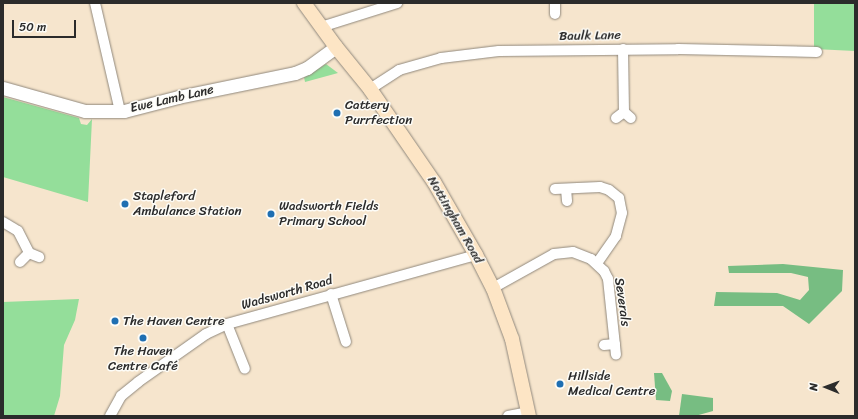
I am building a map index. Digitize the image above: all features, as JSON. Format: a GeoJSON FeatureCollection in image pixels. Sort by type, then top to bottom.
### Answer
{"type":"FeatureCollection","features":[{"type":"Feature","properties":{"kind":"main road","name":"Nottingham Road"},"geometry":{"type":"LineString","coordinates":[[304,3],[336,47],[370,88],[434,182],[476,255],[493,288],[512,339],[529,414]]}},
{"type":"Feature","properties":{"kind":"street"},"geometry":{"type":"LineString","coordinates":[[95,3],[120,111]]}},
{"type":"Feature","properties":{"kind":"street"},"geometry":{"type":"LineString","coordinates":[[321,27],[397,3]]}},
{"type":"Feature","properties":{"kind":"street"},"geometry":{"type":"LineString","coordinates":[[555,3],[555,14]]}},
{"type":"Feature","properties":{"kind":"street","name":"Ewe Lamb Lane"},"geometry":{"type":"LineString","coordinates":[[3,88],[85,111],[120,111],[295,73],[307,68],[336,47]]}},
{"type":"Feature","properties":{"kind":"street"},"geometry":{"type":"LineString","coordinates":[[623,49],[624,116]]}},
{"type":"Feature","properties":{"kind":"street","name":"Baulk Lane"},"geometry":{"type":"LineString","coordinates":[[370,88],[399,70],[441,58],[499,51],[623,49],[817,52]]}},
{"type":"Feature","properties":{"kind":"street"},"geometry":{"type":"LineString","coordinates":[[493,288],[544,259],[564,252],[584,255],[597,263],[616,236],[622,204],[615,194],[606,188],[555,189]]}},
{"type":"Feature","properties":{"kind":"street"},"geometry":{"type":"LineString","coordinates":[[566,189],[567,202]]}},
{"type":"Feature","properties":{"kind":"street"},"geometry":{"type":"LineString","coordinates":[[3,222],[18,231],[29,253],[39,257]]}},
{"type":"Feature","properties":{"kind":"street"},"geometry":{"type":"LineString","coordinates":[[20,262],[29,253]]}},
{"type":"Feature","properties":{"kind":"street","name":"Wadsworth Road"},"geometry":{"type":"LineString","coordinates":[[110,416],[121,396],[138,382],[206,334],[227,324],[476,255]]}},
{"type":"Feature","properties":{"kind":"street","name":"Severals"},"geometry":{"type":"LineString","coordinates":[[597,263],[608,280],[616,355]]}},
{"type":"Feature","properties":{"kind":"street"},"geometry":{"type":"LineString","coordinates":[[331,294],[346,342]]}},
{"type":"Feature","properties":{"kind":"street"},"geometry":{"type":"LineString","coordinates":[[227,324],[245,369]]}},
{"type":"Feature","properties":{"kind":"street","name":"Severals"},"geometry":{"type":"LineString","coordinates":[[604,345],[615,344]]}},
{"type":"Feature","properties":{"kind":"street"},"geometry":{"type":"LineString","coordinates":[[508,416],[529,414]]}},
{"type":"Feature","properties":{"kind":"green space"},"geometry":{"type":"Polygon","coordinates":[[[814,3],[855,3],[855,51],[814,49],[814,3]]]}},
{"type":"Feature","properties":{"kind":"green space"},"geometry":{"type":"Polygon","coordinates":[[[326,64],[338,73],[305,82],[304,77],[326,64]]]}},
{"type":"Feature","properties":{"kind":"green space"},"geometry":{"type":"Polygon","coordinates":[[[3,97],[79,118],[81,124],[87,125],[92,119],[88,202],[3,177],[3,97]]]}},
{"type":"Feature","properties":{"kind":"green space"},"geometry":{"type":"Polygon","coordinates":[[[783,264],[843,270],[842,291],[809,324],[783,306],[714,306],[716,292],[777,293],[800,300],[809,290],[808,277],[791,273],[729,273],[728,266],[783,264]]]}},
{"type":"Feature","properties":{"kind":"green space"},"geometry":{"type":"Polygon","coordinates":[[[79,299],[75,320],[64,345],[60,396],[54,416],[3,416],[3,302],[79,299]]]}},
{"type":"Feature","properties":{"kind":"green space"},"geometry":{"type":"Polygon","coordinates":[[[654,373],[662,373],[672,391],[670,401],[656,400],[654,373]]]}},
{"type":"Feature","properties":{"kind":"green space"},"geometry":{"type":"Polygon","coordinates":[[[682,394],[713,398],[713,411],[695,416],[679,416],[682,394]]]}},
{"type":"Feature","properties":{"kind":"place","name":"Cattery Purrfection"},"geometry":{"type":"Point","coordinates":[337,113]}},
{"type":"Feature","properties":{"kind":"place","name":"Stapleford Ambulance Station"},"geometry":{"type":"Point","coordinates":[125,204]}},
{"type":"Feature","properties":{"kind":"place","name":"Wadsworth Fields Primary School"},"geometry":{"type":"Point","coordinates":[271,214]}},
{"type":"Feature","properties":{"kind":"place","name":"The Haven Centre"},"geometry":{"type":"Point","coordinates":[115,321]}},
{"type":"Feature","properties":{"kind":"place","name":"The Haven Centre Café"},"geometry":{"type":"Point","coordinates":[143,338]}},
{"type":"Feature","properties":{"kind":"place","name":"Hillside Medical Centre"},"geometry":{"type":"Point","coordinates":[560,384]}}]}
